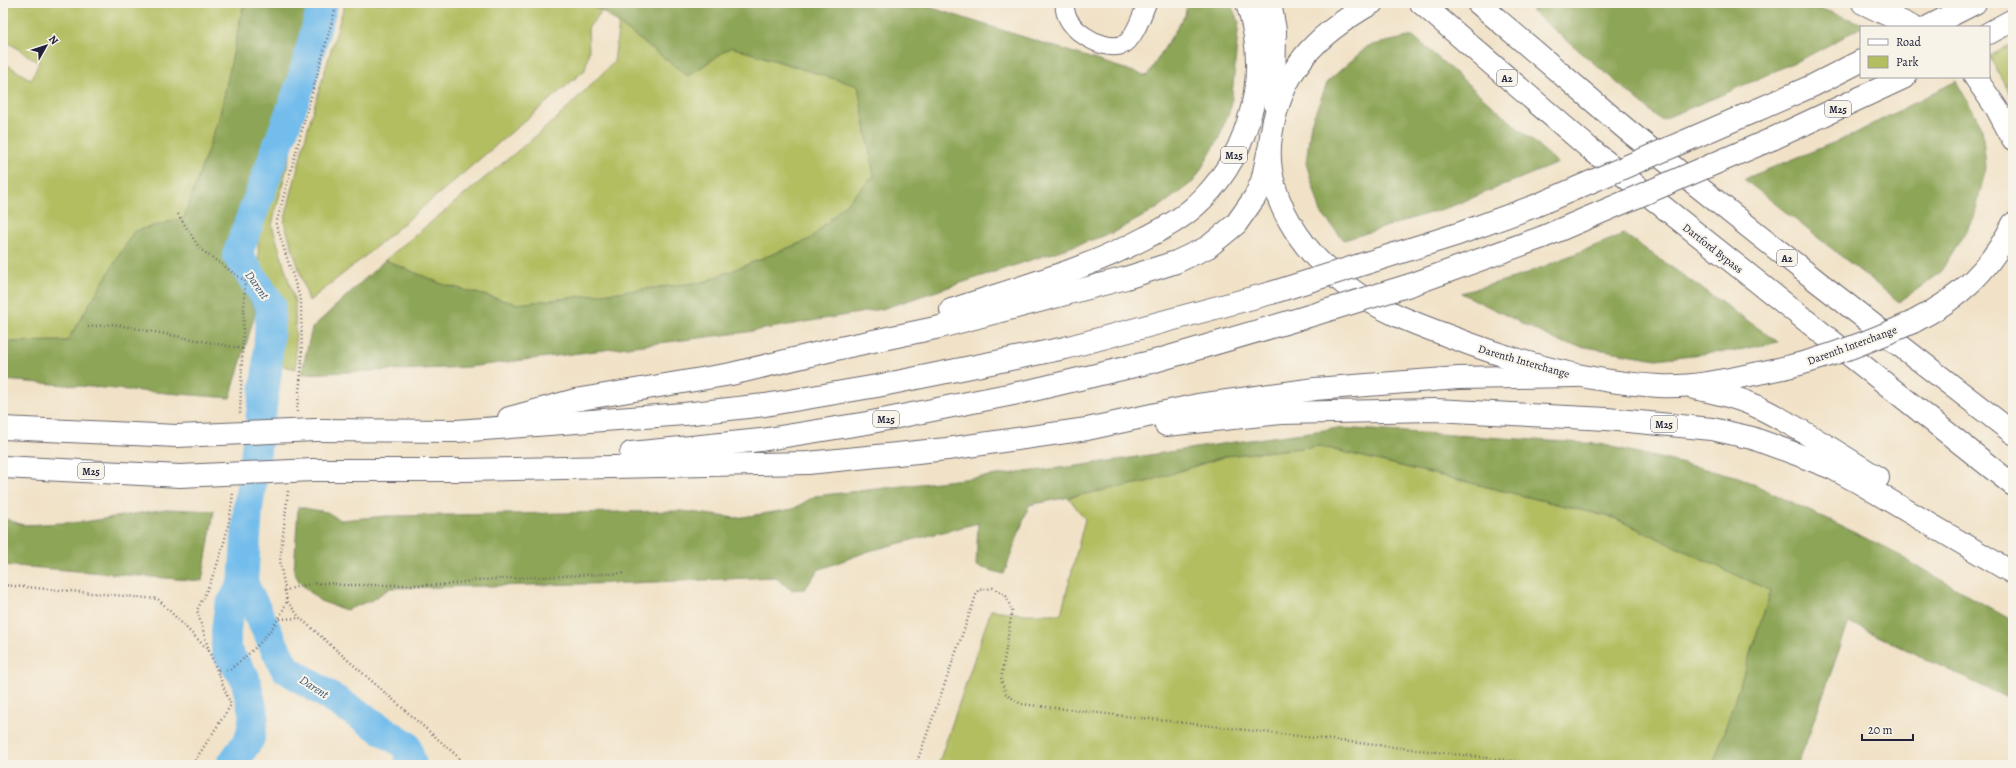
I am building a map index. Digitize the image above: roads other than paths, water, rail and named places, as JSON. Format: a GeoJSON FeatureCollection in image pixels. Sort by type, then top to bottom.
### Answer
{"type":"FeatureCollection","features":[{"type":"Feature","properties":{"kind":"highway","name":"M25"},"geometry":{"type":"LineString","coordinates":[[840,348],[1062,274],[1116,254],[1179,219],[1193,208],[1213,187],[1231,161],[1245,131],[1251,113],[1256,92],[1258,56],[1247,3]]}},
{"type":"Feature","properties":{"kind":"highway"},"geometry":{"type":"LineString","coordinates":[[1270,3],[1275,30],[1274,114]]}},
{"type":"Feature","properties":{"kind":"highway","name":"Darenth Interchange"},"geometry":{"type":"LineString","coordinates":[[1372,3],[1344,19],[1327,32],[1302,58],[1293,71],[1274,114],[1269,149],[1271,173],[1285,213],[1317,260],[1349,288],[1397,315],[1426,328],[1499,355],[1576,376],[1658,386],[1688,386],[1812,362],[1833,355],[1913,322],[1946,303],[1970,284],[1992,259],[2013,224]]}},
{"type":"Feature","properties":{"kind":"highway","name":"Dartford Bypass"},"geometry":{"type":"LineString","coordinates":[[1421,3],[1600,158],[2013,485]]}},
{"type":"Feature","properties":{"kind":"highway","name":"A2"},"geometry":{"type":"LineString","coordinates":[[1478,3],[1634,135],[1818,282],[2013,433]]}},
{"type":"Feature","properties":{"kind":"highway"},"geometry":{"type":"LineString","coordinates":[[1863,3],[1911,26]]}},
{"type":"Feature","properties":{"kind":"highway"},"geometry":{"type":"LineString","coordinates":[[1930,26],[1970,6]]}},
{"type":"Feature","properties":{"kind":"highway"},"geometry":{"type":"LineString","coordinates":[[1990,32],[2013,20]]}},
{"type":"Feature","properties":{"kind":"highway","name":"M25"},"geometry":{"type":"LineString","coordinates":[[3,428],[177,436],[315,430],[457,431],[684,414],[765,404],[877,386],[1065,348],[1271,293],[1458,234],[1535,206],[1812,86],[1860,62]]}},
{"type":"Feature","properties":{"kind":"highway","name":"M25"},"geometry":{"type":"LineString","coordinates":[[464,470],[762,440],[867,423],[1070,382],[1155,361],[1410,285],[1543,236],[1772,139],[1903,78]]}},
{"type":"Feature","properties":{"kind":"highway"},"geometry":{"type":"LineString","coordinates":[[1976,78],[1997,109],[2013,139]]}},
{"type":"Feature","properties":{"kind":"highway","name":"M25"},"geometry":{"type":"LineString","coordinates":[[457,431],[575,400],[731,374],[840,348],[940,327],[1126,278],[1195,254],[1221,238],[1236,224],[1247,209],[1262,181],[1269,149]]}},
{"type":"Feature","properties":{"kind":"highway","name":"M25"},"geometry":{"type":"LineString","coordinates":[[3,467],[180,476],[313,470],[464,470],[808,462],[946,449],[1087,429],[1198,405],[1315,389],[1458,378],[1576,376]]}},
{"type":"Feature","properties":{"kind":"highway"},"geometry":{"type":"LineString","coordinates":[[1688,386],[1733,398],[1761,408],[1824,444],[2013,562]]}},
{"type":"Feature","properties":{"kind":"highway","name":"M25"},"geometry":{"type":"LineString","coordinates":[[1087,429],[1154,426],[1281,413],[1435,410],[1607,419],[1712,430],[1765,442],[1832,468],[2013,573]]}},
{"type":"Feature","properties":{"kind":"lane"},"geometry":{"type":"LineString","coordinates":[[1065,3],[1064,10],[1071,24],[1082,36],[1110,46],[1123,45],[1131,38],[1147,3]]}},
{"type":"Feature","properties":{"kind":"waterway","name":"Darent"},"geometry":{"type":"LineString","coordinates":[[231,765],[250,738],[254,715],[245,678],[226,651],[226,630],[229,608],[243,583],[248,509],[267,371],[271,305],[237,255],[301,83],[323,3]]}},
{"type":"Feature","properties":{"kind":"waterway","name":"Darent"},"geometry":{"type":"LineString","coordinates":[[243,583],[285,668],[406,745],[412,765]]}}]}
